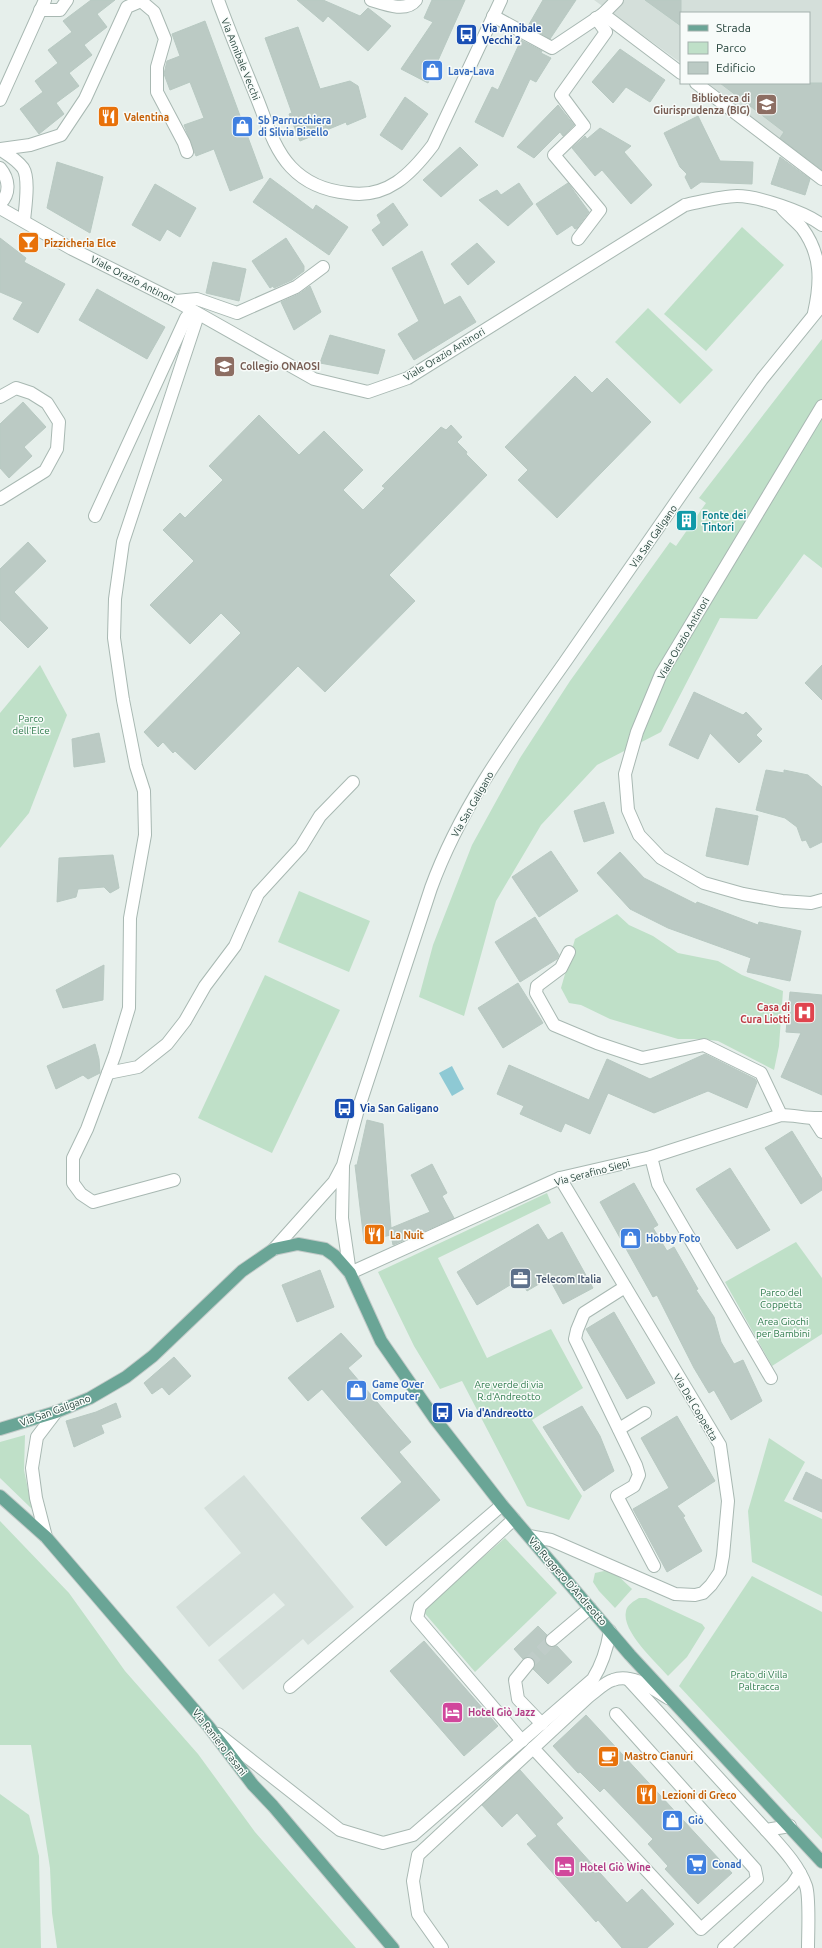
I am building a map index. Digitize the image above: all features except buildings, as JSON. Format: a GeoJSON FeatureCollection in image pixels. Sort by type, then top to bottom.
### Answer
{"type":"FeatureCollection","features":[{"type":"Feature","properties":{"kind":"main road","name":"Via Ruggero D'Andreotto"},"geometry":{"type":"LineString","coordinates":[[274,1248],[298,1244],[325,1249],[335,1256],[350,1273],[385,1347],[434,1419],[502,1505],[672,1701],[822,1862]]}},
{"type":"Feature","properties":{"kind":"main road","name":"Via San Galigano"},"geometry":{"type":"LineString","coordinates":[[0,1429],[56,1412],[90,1398],[126,1377],[153,1356],[242,1271],[274,1248]]}},
{"type":"Feature","properties":{"kind":"main road","name":"Via Raniero Fasani"},"geometry":{"type":"LineString","coordinates":[[0,1496],[46,1537],[209,1727],[253,1785],[273,1806],[392,1948]]}},
{"type":"Feature","properties":{"kind":"street"},"geometry":{"type":"LineString","coordinates":[[0,100],[42,5],[60,10],[67,0]]}},
{"type":"Feature","properties":{"kind":"street","name":"Via Annibale Vecchi"},"geometry":{"type":"LineString","coordinates":[[218,0],[274,143],[291,167],[311,183],[331,191],[356,194],[374,199],[404,178],[418,164],[433,145],[501,0]]}},
{"type":"Feature","properties":{"kind":"street"},"geometry":{"type":"LineString","coordinates":[[371,0],[398,7],[414,3],[416,0]]}},
{"type":"Feature","properties":{"kind":"street"},"geometry":{"type":"LineString","coordinates":[[493,16],[552,48],[600,16],[617,0]]}},
{"type":"Feature","properties":{"kind":"street"},"geometry":{"type":"LineString","coordinates":[[1,149],[30,145],[61,134],[85,99],[127,7],[140,1],[154,12],[165,39],[157,67],[158,92],[184,143],[186,152]]}},
{"type":"Feature","properties":{"kind":"street"},"geometry":{"type":"LineString","coordinates":[[600,16],[680,72]]}},
{"type":"Feature","properties":{"kind":"street"},"geometry":{"type":"LineString","coordinates":[[578,239],[600,210],[554,155],[584,126],[561,95],[606,32],[600,16]]}},
{"type":"Feature","properties":{"kind":"street"},"geometry":{"type":"LineString","coordinates":[[697,84],[822,179]]}},
{"type":"Feature","properties":{"kind":"street"},"geometry":{"type":"LineString","coordinates":[[1,149],[24,169],[26,185],[24,221]]}},
{"type":"Feature","properties":{"kind":"street"},"geometry":{"type":"LineString","coordinates":[[0,168],[5,174],[8,183],[7,192],[0,204]]}},
{"type":"Feature","properties":{"kind":"street","name":"Viale Orazio Antinori"},"geometry":{"type":"LineString","coordinates":[[0,208],[72,249],[176,301],[314,379],[368,392],[408,378],[685,205],[737,196],[778,204],[815,219],[822,225]]}},
{"type":"Feature","properties":{"kind":"street"},"geometry":{"type":"LineString","coordinates":[[778,204],[802,228],[819,264],[819,289],[813,316]]}},
{"type":"Feature","properties":{"kind":"street"},"geometry":{"type":"LineString","coordinates":[[176,301],[197,299],[236,313],[296,286],[323,267]]}},
{"type":"Feature","properties":{"kind":"street","name":"Via San Galigano"},"geometry":{"type":"LineString","coordinates":[[274,1248],[334,1182],[343,1165],[357,1113],[431,888],[442,858],[462,818],[483,783],[538,700],[739,411],[822,305]]}},
{"type":"Feature","properties":{"kind":"street"},"geometry":{"type":"LineString","coordinates":[[96,516],[186,318],[195,313]]}},
{"type":"Feature","properties":{"kind":"street"},"geometry":{"type":"LineString","coordinates":[[174,1180],[93,1202],[81,1194],[73,1183],[73,1158],[87,1129],[108,1073],[129,1008],[130,918],[145,834],[144,792],[136,766],[124,707],[114,638],[115,598],[123,542],[195,313]]}},
{"type":"Feature","properties":{"kind":"street"},"geometry":{"type":"LineString","coordinates":[[0,397],[16,388],[31,393],[47,403],[59,422],[57,450],[45,471],[0,500]]}},
{"type":"Feature","properties":{"kind":"street","name":"Viale Orazio Antinori"},"geometry":{"type":"LineString","coordinates":[[822,406],[661,674],[637,732],[625,774],[628,810],[639,836],[661,858],[704,882],[743,894],[782,902],[811,903],[822,900]]}},
{"type":"Feature","properties":{"kind":"street"},"geometry":{"type":"LineString","coordinates":[[108,1073],[138,1066],[167,1044],[185,1021],[205,986],[235,946],[258,894],[301,847],[320,816],[353,782]]}},
{"type":"Feature","properties":{"kind":"street"},"geometry":{"type":"LineString","coordinates":[[569,952],[561,968],[537,986],[536,993],[554,1025],[597,1043],[642,1058],[704,1045],[761,1073],[782,1115]]}},
{"type":"Feature","properties":{"kind":"street","name":"Via Serafino Siepi"},"geometry":{"type":"LineString","coordinates":[[350,1273],[560,1178],[651,1157],[782,1115],[818,1118]]}},
{"type":"Feature","properties":{"kind":"street"},"geometry":{"type":"LineString","coordinates":[[818,1118],[822,1132]]}},
{"type":"Feature","properties":{"kind":"street"},"geometry":{"type":"LineString","coordinates":[[651,1157],[658,1184],[771,1378]]}},
{"type":"Feature","properties":{"kind":"street","name":"Via Ruggero D'Andreotto"},"geometry":{"type":"LineString","coordinates":[[343,1165],[342,1218],[350,1273]]}},
{"type":"Feature","properties":{"kind":"street","name":"Via Del Coppetta"},"geometry":{"type":"LineString","coordinates":[[529,1536],[551,1540],[675,1594],[695,1595],[703,1593],[720,1572],[728,1501],[720,1445],[560,1178]]}},
{"type":"Feature","properties":{"kind":"street"},"geometry":{"type":"LineString","coordinates":[[625,1287],[584,1313],[575,1339],[619,1429],[639,1475],[634,1486],[617,1496],[654,1566]]}},
{"type":"Feature","properties":{"kind":"street","name":"Via Raniero Fasani"},"geometry":{"type":"LineString","coordinates":[[46,1537],[36,1498],[32,1468],[37,1437],[56,1412]]}},
{"type":"Feature","properties":{"kind":"street"},"geometry":{"type":"LineString","coordinates":[[619,1429],[645,1413]]}},
{"type":"Feature","properties":{"kind":"street"},"geometry":{"type":"LineString","coordinates":[[290,1687],[502,1505]]}},
{"type":"Feature","properties":{"kind":"street"},"geometry":{"type":"LineString","coordinates":[[514,1519],[420,1606],[417,1618],[522,1741]]}},
{"type":"Feature","properties":{"kind":"street"},"geometry":{"type":"LineString","coordinates":[[552,1640],[590,1608]]}},
{"type":"Feature","properties":{"kind":"street"},"geometry":{"type":"LineString","coordinates":[[209,1727],[340,1830],[383,1843],[413,1835],[594,1679],[602,1666],[607,1651],[610,1631]]}},
{"type":"Feature","properties":{"kind":"street"},"geometry":{"type":"LineString","coordinates":[[528,1664],[515,1680],[518,1699],[542,1724]]}},
{"type":"Feature","properties":{"kind":"street"},"geometry":{"type":"LineString","coordinates":[[442,1948],[418,1914],[413,1880],[418,1856],[588,1697],[613,1680],[628,1679],[642,1683],[672,1701]]}},
{"type":"Feature","properties":{"kind":"street"},"geometry":{"type":"LineString","coordinates":[[628,1679],[788,1855],[800,1873],[806,1887],[808,1948]]}},
{"type":"Feature","properties":{"kind":"street"},"geometry":{"type":"LineString","coordinates":[[533,1748],[701,1929],[757,1879],[755,1869],[616,1714]]}},
{"type":"Feature","properties":{"kind":"street"},"geometry":{"type":"LineString","coordinates":[[766,1830],[790,1826]]}},
{"type":"Feature","properties":{"kind":"street"},"geometry":{"type":"LineString","coordinates":[[724,1948],[792,1885],[800,1873]]}},
{"type":"Feature","properties":{"kind":"shaded area"},"geometry":{"type":"Polygon","coordinates":[[[594,0],[822,0],[822,174],[709,84],[810,84],[810,12],[680,12],[680,62],[594,0]]]}},
{"type":"Feature","properties":{"kind":"shaded area"},"geometry":{"type":"Polygon","coordinates":[[[244,1475],[354,1607],[308,1645],[303,1639],[243,1690],[218,1660],[285,1605],[274,1593],[209,1647],[176,1607],[241,1553],[204,1508],[244,1475]]]}},
{"type":"Feature","properties":{"kind":"green space"},"geometry":{"type":"Polygon","coordinates":[[[742,227],[784,265],[706,351],[664,314],[742,227]]]}},
{"type":"Feature","properties":{"kind":"green space"},"geometry":{"type":"Polygon","coordinates":[[[648,308],[713,370],[680,404],[615,342],[648,308]]]}},
{"type":"Feature","properties":{"kind":"green space"},"geometry":{"type":"Polygon","coordinates":[[[822,339],[822,568],[804,554],[757,619],[720,618],[661,732],[597,765],[541,825],[496,901],[464,1016],[419,997],[433,945],[472,845],[520,758],[570,681],[670,542],[676,546],[706,503],[699,498],[822,339]]]}},
{"type":"Feature","properties":{"kind":"green space","name":"Parco dell'Elce"},"geometry":{"type":"Polygon","coordinates":[[[40,665],[67,715],[29,813],[0,848],[0,713],[40,665]]]}},
{"type":"Feature","properties":{"kind":"green space"},"geometry":{"type":"Polygon","coordinates":[[[299,891],[370,921],[349,972],[278,942],[299,891]]]}},
{"type":"Feature","properties":{"kind":"green space"},"geometry":{"type":"Polygon","coordinates":[[[617,914],[629,925],[653,936],[678,953],[718,961],[742,975],[783,991],[779,1046],[774,1070],[718,1041],[678,1039],[610,1019],[581,1005],[569,1003],[561,988],[575,939],[617,914]]]}},
{"type":"Feature","properties":{"kind":"green space"},"geometry":{"type":"Polygon","coordinates":[[[265,975],[340,1010],[272,1153],[198,1118],[265,975]]]}},
{"type":"Feature","properties":{"kind":"green space","name":"Are verde di via R.d'Andreotto"},"geometry":{"type":"Polygon","coordinates":[[[547,1193],[551,1203],[438,1258],[487,1358],[551,1329],[583,1388],[532,1420],[582,1496],[569,1520],[527,1506],[462,1381],[440,1389],[414,1346],[378,1272],[547,1193]]]}},
{"type":"Feature","properties":{"kind":"green space","name":"Parco del Coppetta"},"geometry":{"type":"Polygon","coordinates":[[[796,1242],[822,1278],[822,1334],[772,1366],[725,1282],[796,1242]]]}},
{"type":"Feature","properties":{"kind":"green space"},"geometry":{"type":"Polygon","coordinates":[[[25,1435],[24,1470],[32,1509],[0,1478],[0,1442],[25,1435]]]}},
{"type":"Feature","properties":{"kind":"green space"},"geometry":{"type":"Polygon","coordinates":[[[769,1438],[805,1462],[784,1501],[822,1519],[822,1596],[752,1562],[748,1511],[769,1438]]]}},
{"type":"Feature","properties":{"kind":"green space"},"geometry":{"type":"Polygon","coordinates":[[[0,1521],[69,1593],[125,1671],[198,1754],[255,1832],[356,1948],[57,1948],[52,1913],[50,1868],[31,1745],[0,1745],[0,1521]]]}},
{"type":"Feature","properties":{"kind":"green space"},"geometry":{"type":"Polygon","coordinates":[[[505,1538],[557,1593],[475,1672],[422,1610],[505,1538]]]}},
{"type":"Feature","properties":{"kind":"green space"},"geometry":{"type":"Polygon","coordinates":[[[604,1571],[614,1572],[632,1589],[615,1608],[599,1591],[593,1582],[595,1573],[604,1571]]]}},
{"type":"Feature","properties":{"kind":"green space","name":"Prato di Villa Paltracca"},"geometry":{"type":"Polygon","coordinates":[[[752,1576],[822,1612],[822,1839],[679,1686],[752,1576]]]}},
{"type":"Feature","properties":{"kind":"green space"},"geometry":{"type":"Polygon","coordinates":[[[639,1598],[646,1598],[702,1624],[705,1628],[687,1657],[668,1676],[648,1655],[629,1628],[626,1619],[626,1611],[631,1603],[639,1598]]]}},
{"type":"Feature","properties":{"kind":"green space"},"geometry":{"type":"Polygon","coordinates":[[[0,1794],[29,1815],[39,1856],[41,1948],[0,1948],[0,1794]]]}},
{"type":"Feature","properties":{"kind":"water"},"geometry":{"type":"Polygon","coordinates":[[[452,1066],[464,1089],[452,1096],[439,1073],[452,1066]]]}},
{"type":"Feature","properties":{"kind":"tunnel"},"geometry":{"type":"LineString","coordinates":[[528,1664],[552,1640]]}},
{"type":"Feature","properties":{"kind":"place","name":"Via Annibale Vecchi 2"},"geometry":{"type":"Point","coordinates":[466,34]}},
{"type":"Feature","properties":{"kind":"place","name":"Lava-Lava"},"geometry":{"type":"Point","coordinates":[432,71]}},
{"type":"Feature","properties":{"kind":"place","name":"Biblioteca di Giurisprudenza (BIG)"},"geometry":{"type":"Point","coordinates":[766,104]}},
{"type":"Feature","properties":{"kind":"place","name":"Valentina"},"geometry":{"type":"Point","coordinates":[108,117]}},
{"type":"Feature","properties":{"kind":"place","name":"Sb Parrucchiera di Silvia Bisello"},"geometry":{"type":"Point","coordinates":[242,126]}},
{"type":"Feature","properties":{"kind":"place","name":"Pizzicheria Elce"},"geometry":{"type":"Point","coordinates":[28,243]}},
{"type":"Feature","properties":{"kind":"place","name":"Collegio ONAOSI"},"geometry":{"type":"Point","coordinates":[225,366]}},
{"type":"Feature","properties":{"kind":"place","name":"Fonte dei Tintori"},"geometry":{"type":"Point","coordinates":[686,521]}},
{"type":"Feature","properties":{"kind":"place","name":"Casa di Cura Liotti"},"geometry":{"type":"Point","coordinates":[805,1013]}},
{"type":"Feature","properties":{"kind":"place","name":"Via San Galigano"},"geometry":{"type":"Point","coordinates":[344,1108]}},
{"type":"Feature","properties":{"kind":"place","name":"La Nuit"},"geometry":{"type":"Point","coordinates":[374,1235]}},
{"type":"Feature","properties":{"kind":"place","name":"Hobby Foto"},"geometry":{"type":"Point","coordinates":[630,1238]}},
{"type":"Feature","properties":{"kind":"place","name":"Telecom Italia"},"geometry":{"type":"Point","coordinates":[521,1279]}},
{"type":"Feature","properties":{"kind":"place","name":"Game Over Computer"},"geometry":{"type":"Point","coordinates":[356,1390]}},
{"type":"Feature","properties":{"kind":"place","name":"Via d'Andreotto"},"geometry":{"type":"Point","coordinates":[443,1413]}},
{"type":"Feature","properties":{"kind":"place","name":"Hotel Giò Jazz"},"geometry":{"type":"Point","coordinates":[453,1712]}},
{"type":"Feature","properties":{"kind":"place","name":"Mastro Cianuri"},"geometry":{"type":"Point","coordinates":[609,1756]}},
{"type":"Feature","properties":{"kind":"place","name":"Lezioni di Greco"},"geometry":{"type":"Point","coordinates":[646,1795]}},
{"type":"Feature","properties":{"kind":"place","name":"Giò"},"geometry":{"type":"Point","coordinates":[672,1820]}},
{"type":"Feature","properties":{"kind":"place","name":"Conad"},"geometry":{"type":"Point","coordinates":[697,1864]}},
{"type":"Feature","properties":{"kind":"place","name":"Hotel Giò Wine"},"geometry":{"type":"Point","coordinates":[564,1867]}},
{"type":"Feature","properties":{"kind":"park label","name":"Area Giochi per Bambini"},"geometry":{"type":"Point","coordinates":[783,1326]}}]}
